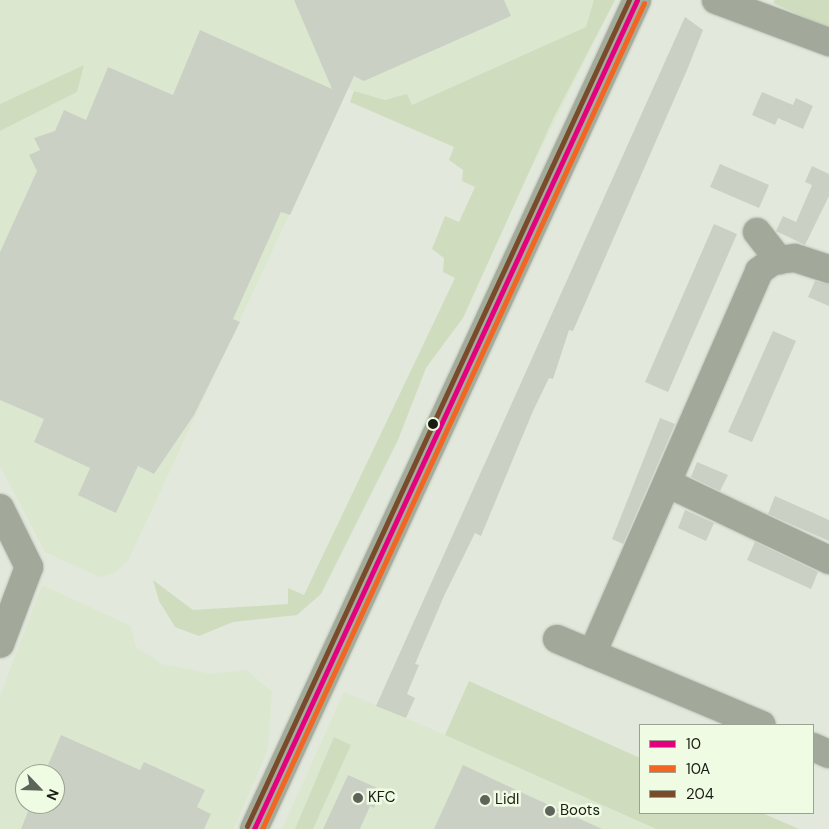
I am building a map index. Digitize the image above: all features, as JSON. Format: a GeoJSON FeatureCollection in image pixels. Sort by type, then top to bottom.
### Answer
{"type":"FeatureCollection","features":[{"type":"Feature","properties":{"kind":"main road"},"geometry":{"type":"LineString","coordinates":[[254,829],[637,0]]}},
{"type":"Feature","properties":{"kind":"street"},"geometry":{"type":"LineString","coordinates":[[716,0],[829,42]]}},
{"type":"Feature","properties":{"kind":"street"},"geometry":{"type":"LineString","coordinates":[[758,232],[779,260]]}},
{"type":"Feature","properties":{"kind":"street"},"geometry":{"type":"LineString","coordinates":[[592,654],[669,484],[748,291],[759,271],[779,260],[795,258],[829,269]]}},
{"type":"Feature","properties":{"kind":"street"},"geometry":{"type":"LineString","coordinates":[[669,484],[829,560]]}},
{"type":"Feature","properties":{"kind":"street"},"geometry":{"type":"LineString","coordinates":[[0,508],[30,567],[0,644]]}},
{"type":"Feature","properties":{"kind":"street"},"geometry":{"type":"LineString","coordinates":[[558,639],[760,724]]}},
{"type":"Feature","properties":{"kind":"street"},"geometry":{"type":"LineString","coordinates":[[814,747],[829,754]]}},
{"type":"Feature","properties":{"kind":"shaded area"},"geometry":{"type":"Polygon","coordinates":[[[0,0],[615,0],[531,169],[348,88],[128,561],[115,573],[99,577],[45,552],[0,466],[0,131],[76,92],[83,66],[0,104],[0,0]]]}},
{"type":"Feature","properties":{"kind":"shaded area"},"geometry":{"type":"Polygon","coordinates":[[[594,0],[615,0],[554,117],[463,318],[426,368],[398,440],[321,594],[297,615],[233,622],[199,636],[175,627],[159,601],[153,580],[193,610],[288,604],[288,588],[304,595],[455,278],[443,272],[444,258],[432,249],[445,216],[459,222],[475,187],[462,181],[463,170],[449,160],[454,147],[350,102],[354,91],[385,100],[407,94],[412,105],[586,27],[594,0]]]}},
{"type":"Feature","properties":{"kind":"shaded area"},"geometry":{"type":"Polygon","coordinates":[[[775,0],[829,0],[829,28],[773,3],[775,0]]]}},
{"type":"Feature","properties":{"kind":"shaded area"},"geometry":{"type":"Polygon","coordinates":[[[84,65],[77,92],[0,131],[0,104],[84,65]]]}},
{"type":"Feature","properties":{"kind":"shaded area"},"geometry":{"type":"Polygon","coordinates":[[[42,585],[131,626],[136,647],[162,664],[212,674],[247,670],[272,692],[268,749],[234,829],[0,829],[0,696],[42,585]]]}},
{"type":"Feature","properties":{"kind":"shaded area"},"geometry":{"type":"Polygon","coordinates":[[[469,681],[639,758],[639,814],[764,814],[799,829],[656,829],[445,735],[469,681]]]}},
{"type":"Feature","properties":{"kind":"shaded area"},"geometry":{"type":"Polygon","coordinates":[[[344,692],[445,735],[655,829],[282,829],[344,692]]]}},
{"type":"Feature","properties":{"kind":"shaded area"},"geometry":{"type":"Polygon","coordinates":[[[334,737],[351,745],[313,829],[295,829],[334,737]]]}},
{"type":"Feature","properties":{"kind":"building"},"geometry":{"type":"Polygon","coordinates":[[[294,0],[504,0],[511,16],[364,81],[354,76],[290,215],[281,212],[233,319],[240,322],[194,415],[154,474],[138,466],[116,513],[78,495],[90,468],[34,442],[44,419],[0,400],[0,252],[37,171],[29,155],[40,150],[34,138],[55,131],[64,110],[86,120],[108,67],[173,95],[200,30],[332,89],[294,0]]]}},
{"type":"Feature","properties":{"kind":"building"},"geometry":{"type":"Polygon","coordinates":[[[685,17],[703,30],[573,331],[569,330],[553,379],[549,378],[533,411],[481,536],[475,533],[444,596],[415,664],[419,665],[407,694],[415,698],[406,718],[376,706],[685,17]]]}},
{"type":"Feature","properties":{"kind":"building"},"geometry":{"type":"Polygon","coordinates":[[[762,92],[793,105],[796,98],[813,106],[803,129],[778,118],[775,125],[752,115],[762,92]]]}},
{"type":"Feature","properties":{"kind":"building"},"geometry":{"type":"Polygon","coordinates":[[[720,164],[769,185],[759,208],[710,187],[720,164]]]}},
{"type":"Feature","properties":{"kind":"building"},"geometry":{"type":"Polygon","coordinates":[[[812,166],[829,174],[829,196],[805,245],[776,231],[783,216],[796,222],[812,185],[805,182],[812,166]]]}},
{"type":"Feature","properties":{"kind":"building"},"geometry":{"type":"Polygon","coordinates":[[[714,224],[737,234],[668,392],[645,382],[714,224]]]}},
{"type":"Feature","properties":{"kind":"building"},"geometry":{"type":"Polygon","coordinates":[[[815,281],[829,284],[829,306],[808,297],[815,281]]]}},
{"type":"Feature","properties":{"kind":"building"},"geometry":{"type":"Polygon","coordinates":[[[773,331],[796,341],[752,442],[728,432],[773,331]]]}},
{"type":"Feature","properties":{"kind":"building"},"geometry":{"type":"Polygon","coordinates":[[[660,418],[675,424],[623,544],[612,539],[660,418]]]}},
{"type":"Feature","properties":{"kind":"building"},"geometry":{"type":"Polygon","coordinates":[[[697,462],[728,475],[720,491],[691,477],[697,462]]]}},
{"type":"Feature","properties":{"kind":"building"},"geometry":{"type":"Polygon","coordinates":[[[775,496],[829,520],[829,541],[768,514],[775,496]]]}},
{"type":"Feature","properties":{"kind":"building"},"geometry":{"type":"Polygon","coordinates":[[[685,510],[714,523],[706,541],[678,528],[685,510]]]}},
{"type":"Feature","properties":{"kind":"building"},"geometry":{"type":"Polygon","coordinates":[[[755,542],[818,572],[811,589],[747,560],[755,542]]]}},
{"type":"Feature","properties":{"kind":"building"},"geometry":{"type":"Polygon","coordinates":[[[61,735],[140,770],[144,762],[205,790],[197,807],[211,814],[204,829],[21,829],[27,814],[65,814],[65,764],[48,764],[61,735]]]}},
{"type":"Feature","properties":{"kind":"building","name":"Lidl"},"geometry":{"type":"Polygon","coordinates":[[[463,765],[525,794],[602,829],[434,829],[463,765]]]}},
{"type":"Feature","properties":{"kind":"building","name":"KFC"},"geometry":{"type":"Polygon","coordinates":[[[348,775],[382,790],[374,808],[370,806],[360,829],[323,829],[348,775]]]}},
{"type":"Feature","properties":{"kind":"transit line","name":"204"},"geometry":{"type":"LineString","coordinates":[[247,826],[629,0]]}},
{"type":"Feature","properties":{"kind":"transit line","name":"10"},"geometry":{"type":"LineString","coordinates":[[254,829],[637,0]]}},
{"type":"Feature","properties":{"kind":"transit line","name":"10A"},"geometry":{"type":"LineString","coordinates":[[262,829],[644,3]]}},
{"type":"Feature","properties":{"kind":"place","name":"KFC"},"geometry":{"type":"Point","coordinates":[358,798]}},
{"type":"Feature","properties":{"kind":"place","name":"Lidl"},"geometry":{"type":"Point","coordinates":[485,800]}},
{"type":"Feature","properties":{"kind":"place","name":"Boots"},"geometry":{"type":"Point","coordinates":[550,811]}}]}
